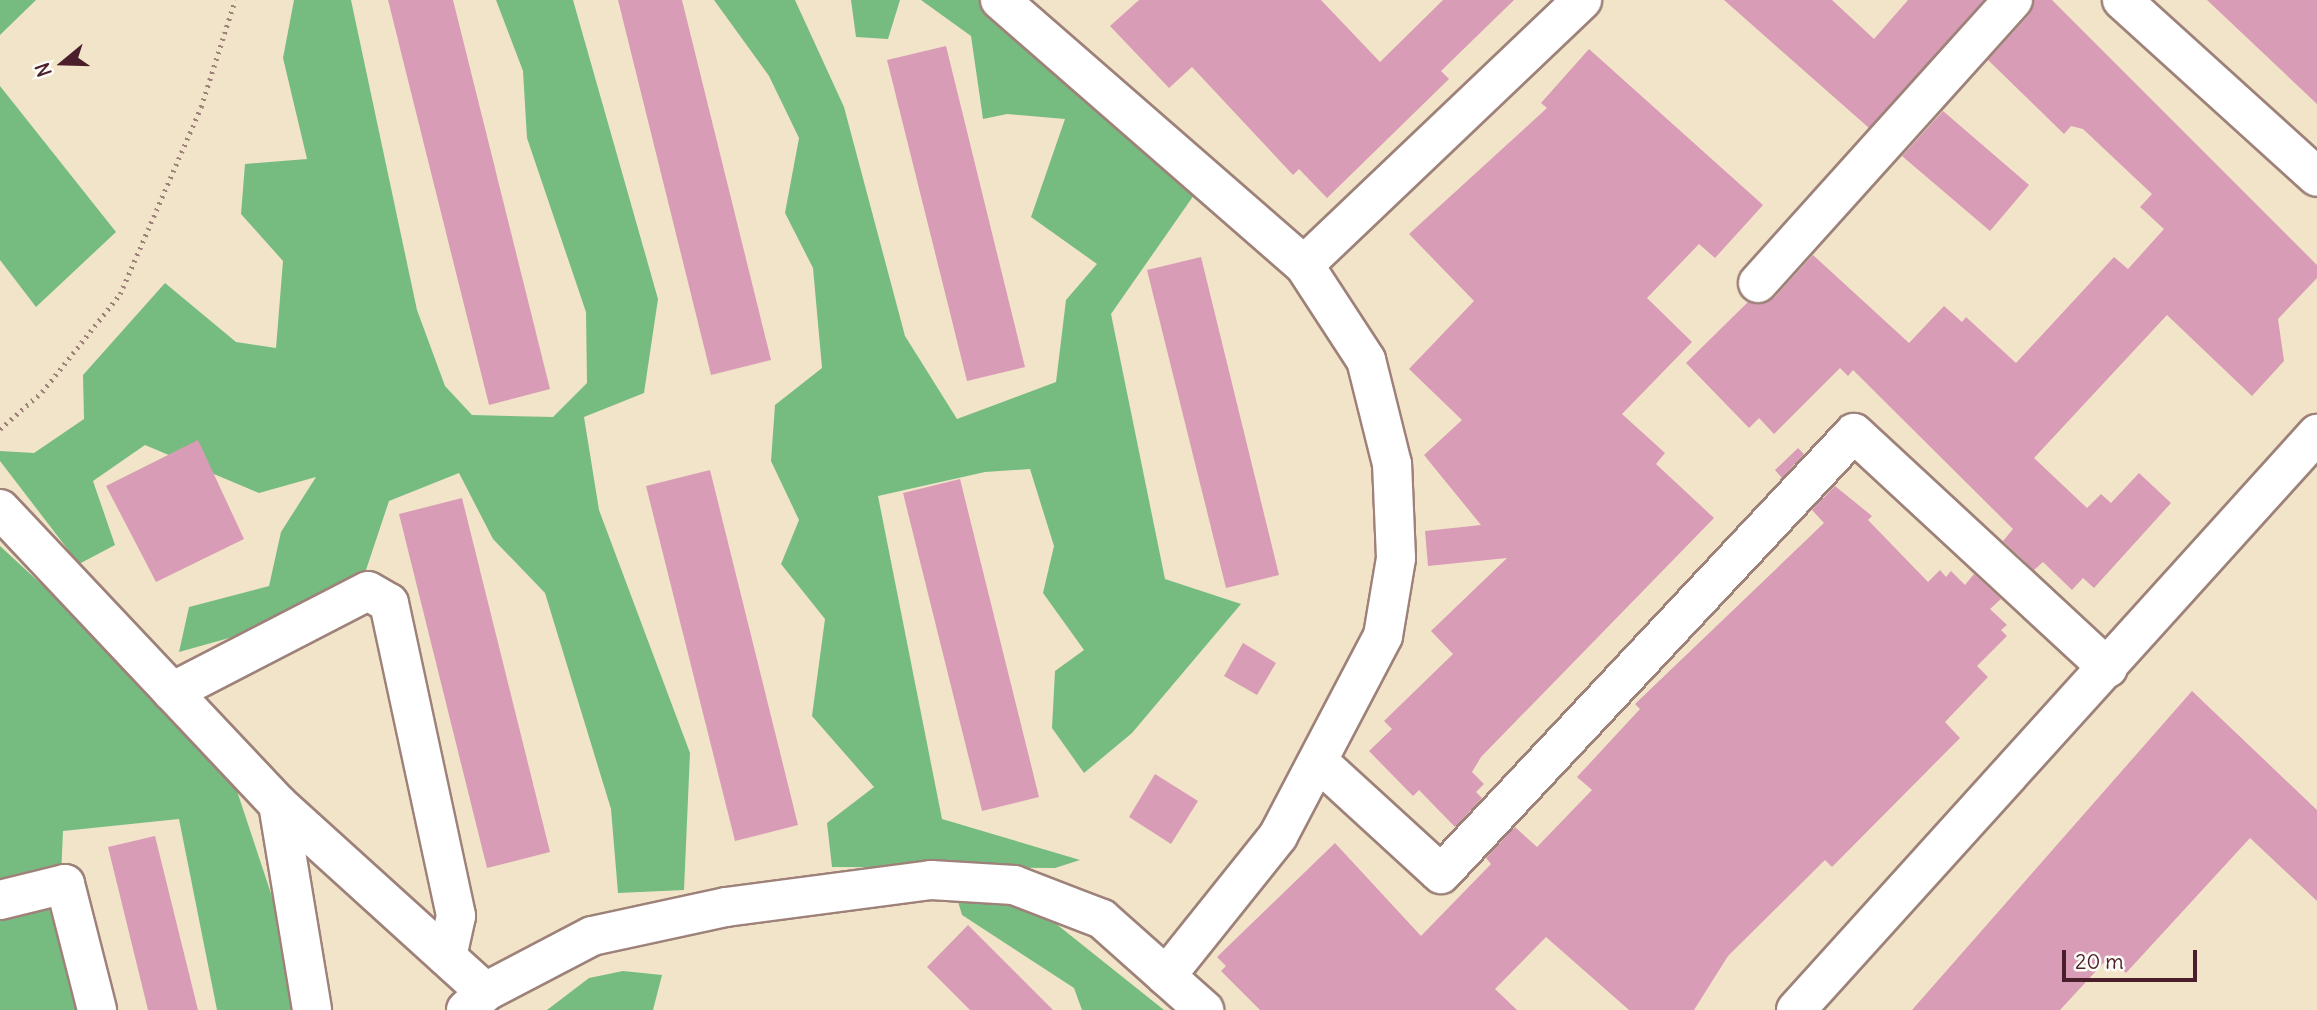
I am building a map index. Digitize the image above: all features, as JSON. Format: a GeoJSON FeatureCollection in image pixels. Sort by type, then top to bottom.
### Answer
{"type":"FeatureCollection","features":[{"type":"Feature","properties":{"kind":"street"},"geometry":{"type":"LineString","coordinates":[[1000,0],[1304,265],[1366,360],[1392,464],[1396,558],[1384,636],[1320,763],[1279,836],[1166,976]]}},
{"type":"Feature","properties":{"kind":"street"},"geometry":{"type":"LineString","coordinates":[[1304,265],[1582,0]]}},
{"type":"Feature","properties":{"kind":"street"},"geometry":{"type":"LineString","coordinates":[[1758,283],[2013,0]]}},
{"type":"Feature","properties":{"kind":"street"},"geometry":{"type":"LineString","coordinates":[[2122,0],[2317,177]]}},
{"type":"Feature","properties":{"kind":"street"},"geometry":{"type":"LineString","coordinates":[[1320,763],[1441,874],[1854,433],[2108,668]]}},
{"type":"Feature","properties":{"kind":"street"},"geometry":{"type":"LineString","coordinates":[[1796,1010],[2317,434]]}},
{"type":"Feature","properties":{"kind":"street"},"geometry":{"type":"LineString","coordinates":[[0,509],[278,804],[447,957],[475,1001],[592,936],[726,906],[931,880],[1014,885],[1102,919],[1204,1010]]}},
{"type":"Feature","properties":{"kind":"street"},"geometry":{"type":"LineString","coordinates":[[172,692],[368,592],[389,603],[456,916],[447,957]]}},
{"type":"Feature","properties":{"kind":"street"},"geometry":{"type":"LineString","coordinates":[[278,804],[312,1010]]}},
{"type":"Feature","properties":{"kind":"street"},"geometry":{"type":"LineString","coordinates":[[0,900],[65,884],[97,1010]]}},
{"type":"Feature","properties":{"kind":"path"},"geometry":{"type":"LineString","coordinates":[[0,429],[42,392],[120,294],[201,107],[235,0]]}},
{"type":"Feature","properties":{"kind":"green space"},"geometry":{"type":"Polygon","coordinates":[[[0,0],[36,0],[0,35],[0,0]]]}},
{"type":"Feature","properties":{"kind":"green space"},"geometry":{"type":"Polygon","coordinates":[[[294,0],[351,0],[417,310],[445,386],[472,415],[553,417],[587,383],[586,312],[527,138],[523,71],[496,0],[573,0],[658,299],[644,393],[584,417],[599,510],[690,753],[684,890],[618,893],[611,809],[545,593],[493,539],[459,473],[389,501],[366,570],[258,630],[179,652],[189,607],[269,586],[281,532],[316,477],[259,493],[145,445],[93,481],[115,545],[79,564],[0,461],[0,451],[34,453],[84,419],[83,375],[165,283],[236,342],[276,348],[283,261],[241,214],[245,164],[307,159],[283,58],[294,0]]]}},
{"type":"Feature","properties":{"kind":"green space"},"geometry":{"type":"Polygon","coordinates":[[[714,0],[795,0],[844,107],[905,336],[957,419],[1056,382],[1066,300],[1097,264],[1031,217],[1065,119],[1007,114],[983,119],[971,36],[921,0],[987,0],[1194,195],[1111,314],[1165,579],[1241,604],[1132,733],[1084,773],[1052,728],[1055,671],[1084,650],[1043,593],[1054,546],[1030,469],[985,472],[878,496],[942,819],[1080,860],[1055,868],[832,867],[827,823],[874,787],[812,716],[825,619],[781,564],[799,520],[771,461],[775,405],[822,368],[813,268],[785,213],[799,138],[769,76],[714,0]]]}},
{"type":"Feature","properties":{"kind":"green space"},"geometry":{"type":"Polygon","coordinates":[[[851,0],[900,0],[888,39],[856,37],[851,0]]]}},
{"type":"Feature","properties":{"kind":"green space"},"geometry":{"type":"Polygon","coordinates":[[[0,86],[116,232],[36,307],[0,260],[0,86]]]}},
{"type":"Feature","properties":{"kind":"green space"},"geometry":{"type":"Polygon","coordinates":[[[0,546],[145,680],[235,785],[294,963],[299,1010],[217,1010],[179,819],[63,831],[59,923],[81,1010],[0,1010],[0,546]]]}},
{"type":"Feature","properties":{"kind":"green space"},"geometry":{"type":"Polygon","coordinates":[[[989,889],[1040,911],[1164,1010],[1082,1010],[1074,988],[962,915],[956,895],[989,889]]]}},
{"type":"Feature","properties":{"kind":"green space"},"geometry":{"type":"Polygon","coordinates":[[[623,971],[662,975],[653,1010],[547,1010],[589,978],[623,971]]]}},
{"type":"Feature","properties":{"kind":"building"},"geometry":{"type":"Polygon","coordinates":[[[388,0],[453,0],[550,389],[489,405],[388,0]]]}},
{"type":"Feature","properties":{"kind":"building"},"geometry":{"type":"Polygon","coordinates":[[[618,0],[682,0],[771,360],[711,375],[618,0]]]}},
{"type":"Feature","properties":{"kind":"building"},"geometry":{"type":"Polygon","coordinates":[[[1139,0],[1321,0],[1380,62],[1443,0],[1514,0],[1441,71],[1449,79],[1327,198],[1299,169],[1293,175],[1192,67],[1169,88],[1110,26],[1139,0]]]}},
{"type":"Feature","properties":{"kind":"building"},"geometry":{"type":"Polygon","coordinates":[[[1724,0],[1832,0],[1874,39],[1908,0],[1984,0],[1869,128],[1724,0]]]}},
{"type":"Feature","properties":{"kind":"building"},"geometry":{"type":"Polygon","coordinates":[[[2034,0],[2052,0],[2317,265],[2317,278],[2278,319],[2284,361],[2252,396],[2167,315],[2034,458],[2087,508],[2101,494],[2111,503],[2139,473],[2171,503],[2094,588],[2083,578],[2072,590],[2043,562],[2034,570],[2003,541],[2013,529],[1853,370],[1848,376],[1840,368],[1774,434],[1759,418],[1749,428],[1686,363],[1748,302],[1774,298],[1813,255],[1909,343],[1944,306],[1962,322],[1966,317],[2016,363],[2114,257],[2128,269],[2164,229],[2140,207],[2152,194],[2083,129],[2071,126],[2064,134],[1988,60],[2029,15],[2034,0]]]}},
{"type":"Feature","properties":{"kind":"building"},"geometry":{"type":"Polygon","coordinates":[[[2207,0],[2317,0],[2317,104],[2207,0]]]}},
{"type":"Feature","properties":{"kind":"building"},"geometry":{"type":"Polygon","coordinates":[[[946,46],[1025,367],[967,381],[887,60],[946,46]]]}},
{"type":"Feature","properties":{"kind":"building"},"geometry":{"type":"Polygon","coordinates":[[[1589,49],[1763,205],[1715,258],[1699,244],[1647,298],[1692,342],[1622,414],[1665,453],[1656,464],[1714,518],[1481,757],[1472,772],[1484,784],[1476,792],[1482,798],[1455,827],[1419,790],[1413,796],[1369,751],[1392,729],[1384,721],[1453,654],[1431,631],[1507,558],[1428,566],[1425,531],[1481,525],[1424,455],[1462,420],[1409,369],[1474,301],[1409,234],[1547,108],[1541,103],[1589,49]]]}},
{"type":"Feature","properties":{"kind":"building"},"geometry":{"type":"Polygon","coordinates":[[[1943,111],[2029,185],[1990,231],[1902,156],[1943,111]]]}},
{"type":"Feature","properties":{"kind":"building"},"geometry":{"type":"Polygon","coordinates":[[[1201,257],[1279,575],[1226,588],[1147,270],[1201,257]]]}},
{"type":"Feature","properties":{"kind":"building"},"geometry":{"type":"Polygon","coordinates":[[[198,440],[244,539],[156,582],[106,486],[198,440]]]}},
{"type":"Feature","properties":{"kind":"building"},"geometry":{"type":"Polygon","coordinates":[[[1798,448],[1804,454],[1782,478],[1775,470],[1798,448]]]}},
{"type":"Feature","properties":{"kind":"building"},"geometry":{"type":"Polygon","coordinates":[[[710,470],[798,825],[735,841],[646,486],[710,470]]]}},
{"type":"Feature","properties":{"kind":"building"},"geometry":{"type":"Polygon","coordinates":[[[960,479],[1039,797],[982,811],[903,493],[960,479]]]}},
{"type":"Feature","properties":{"kind":"building"},"geometry":{"type":"Polygon","coordinates":[[[1835,486],[1872,516],[1868,520],[1928,582],[1940,570],[1946,577],[1951,571],[1965,585],[1974,574],[2001,599],[1990,609],[2007,625],[2001,630],[2007,636],[1977,666],[1988,677],[1945,722],[1960,738],[1832,867],[1825,860],[1728,956],[1694,1010],[1629,1010],[1546,937],[1495,989],[1517,1010],[1260,1010],[1221,971],[1226,966],[1217,957],[1335,843],[1421,936],[1491,864],[1486,858],[1515,827],[1537,847],[1592,790],[1577,777],[1640,709],[1635,704],[1824,523],[1812,510],[1835,486]]]}},
{"type":"Feature","properties":{"kind":"building"},"geometry":{"type":"Polygon","coordinates":[[[462,498],[550,852],[487,868],[399,514],[462,498]]]}},
{"type":"Feature","properties":{"kind":"building"},"geometry":{"type":"Polygon","coordinates":[[[1243,643],[1276,663],[1257,695],[1224,676],[1243,643]]]}},
{"type":"Feature","properties":{"kind":"building"},"geometry":{"type":"Polygon","coordinates":[[[2192,691],[2317,810],[2317,901],[2250,838],[2126,973],[2109,957],[2060,1010],[1912,1010],[2192,691]]]}},
{"type":"Feature","properties":{"kind":"building"},"geometry":{"type":"Polygon","coordinates":[[[1155,774],[1198,801],[1171,844],[1129,817],[1155,774]]]}},
{"type":"Feature","properties":{"kind":"building"},"geometry":{"type":"Polygon","coordinates":[[[155,836],[198,1010],[148,1010],[108,847],[155,836]]]}},
{"type":"Feature","properties":{"kind":"building"},"geometry":{"type":"Polygon","coordinates":[[[968,925],[1053,1010],[970,1010],[927,967],[968,925]]]}}]}
